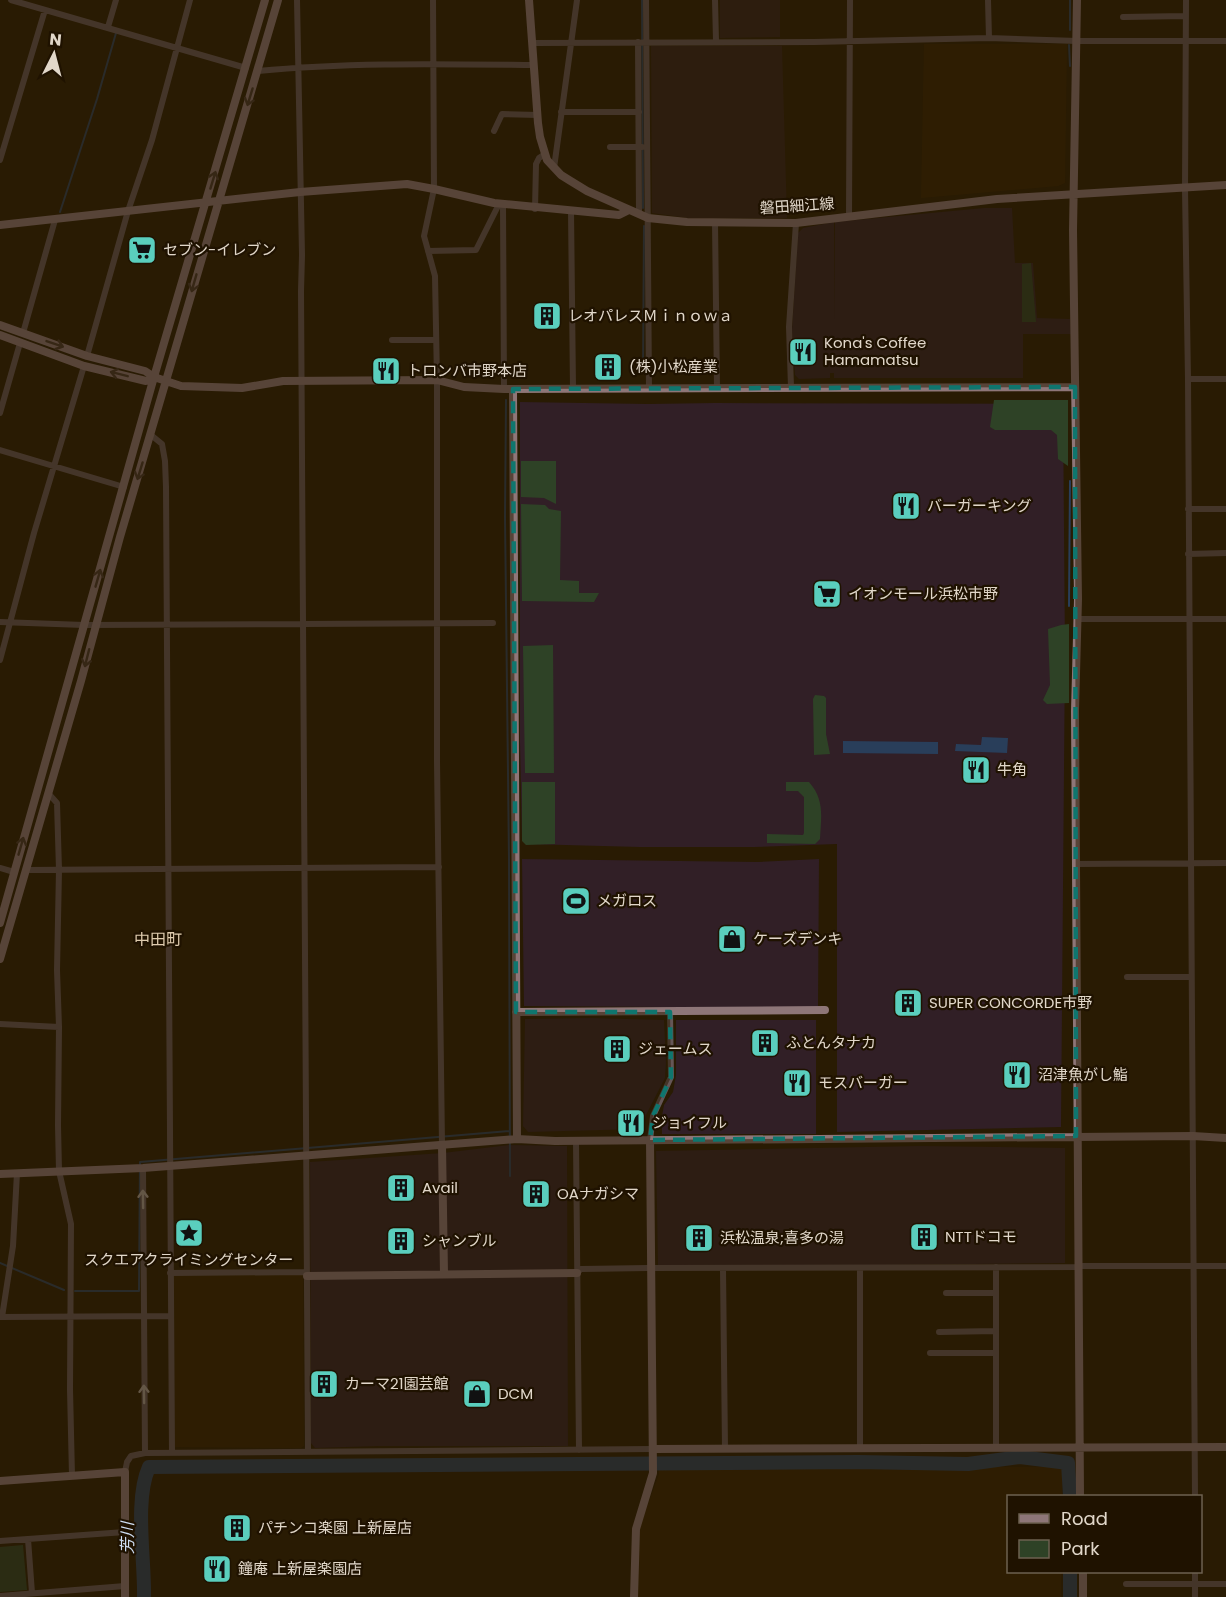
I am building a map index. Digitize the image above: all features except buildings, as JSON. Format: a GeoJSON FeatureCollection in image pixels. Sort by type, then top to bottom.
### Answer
{"type":"FeatureCollection","features":[{"type":"Feature","properties":{"kind":"street"},"geometry":{"type":"LineString","coordinates":[[11,0],[246,68]]}},
{"type":"Feature","properties":{"kind":"street"},"geometry":{"type":"LineString","coordinates":[[108,27],[116,0]]}},
{"type":"Feature","properties":{"kind":"street"},"geometry":{"type":"LineString","coordinates":[[87,356],[128,211],[152,140],[190,0]]}},
{"type":"Feature","properties":{"kind":"street"},"geometry":{"type":"LineString","coordinates":[[0,923],[154,377],[265,0]]}},
{"type":"Feature","properties":{"kind":"street"},"geometry":{"type":"LineString","coordinates":[[0,959],[95,624],[278,0]]}},
{"type":"Feature","properties":{"kind":"street"},"geometry":{"type":"LineString","coordinates":[[297,0],[302,255],[302,623],[308,1452]]}},
{"type":"Feature","properties":{"kind":"street"},"geometry":{"type":"LineString","coordinates":[[433,0],[434,189],[424,236],[435,276],[444,1274]]}},
{"type":"Feature","properties":{"kind":"street","name":"磐田細江線"},"geometry":{"type":"LineString","coordinates":[[529,0],[540,137],[545,154],[561,175],[586,191],[643,216],[687,222],[796,223],[997,199],[1226,185]]}},
{"type":"Feature","properties":{"kind":"street"},"geometry":{"type":"LineString","coordinates":[[554,168],[577,0]]}},
{"type":"Feature","properties":{"kind":"street"},"geometry":{"type":"LineString","coordinates":[[643,147],[639,112],[646,0]]}},
{"type":"Feature","properties":{"kind":"street"},"geometry":{"type":"LineString","coordinates":[[715,0],[716,41]]}},
{"type":"Feature","properties":{"kind":"street"},"geometry":{"type":"LineString","coordinates":[[849,216],[850,0]]}},
{"type":"Feature","properties":{"kind":"street"},"geometry":{"type":"LineString","coordinates":[[988,0],[988,38]]}},
{"type":"Feature","properties":{"kind":"street"},"geometry":{"type":"LineString","coordinates":[[1077,0],[1074,195],[1078,619],[1075,711],[1075,1267],[1080,1495]]}},
{"type":"Feature","properties":{"kind":"street"},"geometry":{"type":"LineString","coordinates":[[1186,0],[1185,189],[1195,1495]]}},
{"type":"Feature","properties":{"kind":"street"},"geometry":{"type":"LineString","coordinates":[[0,160],[45,10]]}},
{"type":"Feature","properties":{"kind":"street"},"geometry":{"type":"LineString","coordinates":[[1122,17],[1186,16]]}},
{"type":"Feature","properties":{"kind":"street"},"geometry":{"type":"LineString","coordinates":[[532,43],[988,38],[1077,41],[1226,41]]}},
{"type":"Feature","properties":{"kind":"street"},"geometry":{"type":"LineString","coordinates":[[642,42],[643,216],[649,389]]}},
{"type":"Feature","properties":{"kind":"street"},"geometry":{"type":"LineString","coordinates":[[258,71],[299,67],[433,64],[534,65]]}},
{"type":"Feature","properties":{"kind":"street"},"geometry":{"type":"LineString","coordinates":[[561,112],[639,112]]}},
{"type":"Feature","properties":{"kind":"street"},"geometry":{"type":"LineString","coordinates":[[494,131],[502,114],[538,115]]}},
{"type":"Feature","properties":{"kind":"street"},"geometry":{"type":"LineString","coordinates":[[610,147],[643,147]]}},
{"type":"Feature","properties":{"kind":"street"},"geometry":{"type":"LineString","coordinates":[[535,209],[536,164],[545,154]]}},
{"type":"Feature","properties":{"kind":"street"},"geometry":{"type":"LineString","coordinates":[[0,225],[300,192],[397,184],[535,209],[619,215],[628,210]]}},
{"type":"Feature","properties":{"kind":"street"},"geometry":{"type":"LineString","coordinates":[[428,250],[476,250],[501,204]]}},
{"type":"Feature","properties":{"kind":"street"},"geometry":{"type":"LineString","coordinates":[[501,204],[509,389],[517,1139]]}},
{"type":"Feature","properties":{"kind":"street"},"geometry":{"type":"LineString","coordinates":[[571,212],[573,389]]}},
{"type":"Feature","properties":{"kind":"street"},"geometry":{"type":"LineString","coordinates":[[23,333],[55,220]]}},
{"type":"Feature","properties":{"kind":"street"},"geometry":{"type":"LineString","coordinates":[[715,222],[717,388]]}},
{"type":"Feature","properties":{"kind":"street"},"geometry":{"type":"LineString","coordinates":[[791,387],[789,316],[796,223]]}},
{"type":"Feature","properties":{"kind":"street"},"geometry":{"type":"LineString","coordinates":[[0,325],[87,356],[145,371],[154,377],[193,387],[242,388],[301,380],[437,380],[464,387],[509,389],[1075,387]]}},
{"type":"Feature","properties":{"kind":"street"},"geometry":{"type":"LineString","coordinates":[[0,335],[84,366],[146,381],[154,377]]}},
{"type":"Feature","properties":{"kind":"street"},"geometry":{"type":"LineString","coordinates":[[392,340],[436,340]]}},
{"type":"Feature","properties":{"kind":"street"},"geometry":{"type":"LineString","coordinates":[[0,413],[20,343]]}},
{"type":"Feature","properties":{"kind":"street"},"geometry":{"type":"LineString","coordinates":[[0,660],[84,366]]}},
{"type":"Feature","properties":{"kind":"street"},"geometry":{"type":"LineString","coordinates":[[1188,379],[1226,379]]}},
{"type":"Feature","properties":{"kind":"street"},"geometry":{"type":"LineString","coordinates":[[151,435],[162,444],[165,460],[172,1453]]}},
{"type":"Feature","properties":{"kind":"street"},"geometry":{"type":"LineString","coordinates":[[0,450],[124,487]]}},
{"type":"Feature","properties":{"kind":"street"},"geometry":{"type":"LineString","coordinates":[[1188,509],[1226,509]]}},
{"type":"Feature","properties":{"kind":"street"},"geometry":{"type":"LineString","coordinates":[[1188,554],[1226,553]]}},
{"type":"Feature","properties":{"kind":"street"},"geometry":{"type":"LineString","coordinates":[[1078,619],[1226,619]]}},
{"type":"Feature","properties":{"kind":"street"},"geometry":{"type":"LineString","coordinates":[[0,622],[84,625],[493,623]]}},
{"type":"Feature","properties":{"kind":"street"},"geometry":{"type":"LineString","coordinates":[[48,793],[57,803],[59,1171],[71,1224],[72,1476]]}},
{"type":"Feature","properties":{"kind":"street"},"geometry":{"type":"LineString","coordinates":[[1076,864],[1226,863]]}},
{"type":"Feature","properties":{"kind":"street"},"geometry":{"type":"LineString","coordinates":[[26,870],[439,867]]}},
{"type":"Feature","properties":{"kind":"street"},"geometry":{"type":"LineString","coordinates":[[0,868],[14,872]]}},
{"type":"Feature","properties":{"kind":"street"},"geometry":{"type":"LineString","coordinates":[[1127,977],[1191,977]]}},
{"type":"Feature","properties":{"kind":"street"},"geometry":{"type":"LineString","coordinates":[[516,1012],[825,1011]]}},
{"type":"Feature","properties":{"kind":"street"},"geometry":{"type":"LineString","coordinates":[[634,1597],[636,1529],[653,1473],[650,1140],[653,1116],[671,1077],[670,1012]]}},
{"type":"Feature","properties":{"kind":"street"},"geometry":{"type":"LineString","coordinates":[[0,1024],[59,1027]]}},
{"type":"Feature","properties":{"kind":"street"},"geometry":{"type":"LineString","coordinates":[[517,1129],[522,1138],[530,1141]]}},
{"type":"Feature","properties":{"kind":"street"},"geometry":{"type":"LineString","coordinates":[[0,1174],[143,1168],[517,1139],[576,1141],[1076,1136],[1226,1138]]}},
{"type":"Feature","properties":{"kind":"street"},"geometry":{"type":"LineString","coordinates":[[576,1141],[579,1450]]}},
{"type":"Feature","properties":{"kind":"street"},"geometry":{"type":"LineString","coordinates":[[143,1168],[145,1453]]}},
{"type":"Feature","properties":{"kind":"street"},"geometry":{"type":"LineString","coordinates":[[17,1173],[10,1272],[1,1317],[171,1316]]}},
{"type":"Feature","properties":{"kind":"street"},"geometry":{"type":"LineString","coordinates":[[170,1273],[444,1274],[577,1273],[581,1269],[1226,1266]]}},
{"type":"Feature","properties":{"kind":"street"},"geometry":{"type":"LineString","coordinates":[[996,1267],[996,1448]]}},
{"type":"Feature","properties":{"kind":"street"},"geometry":{"type":"LineString","coordinates":[[723,1269],[724,1449]]}},
{"type":"Feature","properties":{"kind":"street"},"geometry":{"type":"LineString","coordinates":[[860,1269],[860,1448]]}},
{"type":"Feature","properties":{"kind":"street"},"geometry":{"type":"LineString","coordinates":[[946,1293],[996,1293]]}},
{"type":"Feature","properties":{"kind":"street"},"geometry":{"type":"LineString","coordinates":[[939,1332],[996,1331]]}},
{"type":"Feature","properties":{"kind":"street"},"geometry":{"type":"LineString","coordinates":[[930,1353],[996,1353]]}},
{"type":"Feature","properties":{"kind":"street"},"geometry":{"type":"LineString","coordinates":[[125,1597],[126,1464],[131,1456],[145,1453],[1226,1447]]}},
{"type":"Feature","properties":{"kind":"street"},"geometry":{"type":"LineString","coordinates":[[0,1481],[125,1472]]}},
{"type":"Feature","properties":{"kind":"street"},"geometry":{"type":"LineString","coordinates":[[0,1541],[125,1533]]}},
{"type":"Feature","properties":{"kind":"street"},"geometry":{"type":"LineString","coordinates":[[28,1539],[32,1593]]}},
{"type":"Feature","properties":{"kind":"street"},"geometry":{"type":"LineString","coordinates":[[1083,1573],[1083,1597]]}},
{"type":"Feature","properties":{"kind":"street"},"geometry":{"type":"LineString","coordinates":[[1195,1573],[1196,1597]]}},
{"type":"Feature","properties":{"kind":"street"},"geometry":{"type":"LineString","coordinates":[[1126,1584],[1226,1584]]}},
{"type":"Feature","properties":{"kind":"street"},"geometry":{"type":"LineString","coordinates":[[0,1596],[125,1586]]}},
{"type":"Feature","properties":{"kind":"highlighted area"},"geometry":{"type":"Polygon","coordinates":[[[1075,387],[1076,1136],[650,1140],[653,1116],[671,1077],[670,1012],[516,1012],[513,389],[1075,387]]]}},
{"type":"Feature","properties":{"kind":"shaded area"},"geometry":{"type":"Polygon","coordinates":[[[720,0],[780,0],[780,37],[720,38],[720,0]]]}},
{"type":"Feature","properties":{"kind":"shaded area"},"geometry":{"type":"Polygon","coordinates":[[[924,44],[1067,44],[1065,183],[1058,186],[921,198],[924,44]]]}},
{"type":"Feature","properties":{"kind":"shaded area"},"geometry":{"type":"Polygon","coordinates":[[[651,46],[782,46],[787,218],[688,218],[652,213],[651,46]]]}},
{"type":"Feature","properties":{"kind":"shaded area"},"geometry":{"type":"Polygon","coordinates":[[[984,208],[1012,208],[1015,263],[1033,263],[1037,318],[1070,319],[1071,334],[1023,334],[1023,378],[834,378],[834,373],[830,373],[830,378],[799,379],[795,375],[792,330],[798,233],[803,228],[834,222],[834,322],[835,222],[984,208]]]}},
{"type":"Feature","properties":{"kind":"shaded area"},"geometry":{"type":"Polygon","coordinates":[[[520,402],[1063,404],[1065,651],[1061,1127],[837,1132],[837,844],[640,847],[527,844],[522,840],[520,402]]]}},
{"type":"Feature","properties":{"kind":"shaded area"},"geometry":{"type":"Polygon","coordinates":[[[522,859],[758,862],[819,859],[818,1008],[524,1006],[522,859]]]}},
{"type":"Feature","properties":{"kind":"shaded area"},"geometry":{"type":"Polygon","coordinates":[[[525,1019],[664,1020],[665,1078],[646,1115],[644,1126],[640,1129],[528,1132],[523,1126],[525,1019]]]}},
{"type":"Feature","properties":{"kind":"shaded area"},"geometry":{"type":"Polygon","coordinates":[[[676,1020],[816,1020],[816,1134],[662,1134],[664,1105],[673,1092],[676,1075],[676,1020]]]}},
{"type":"Feature","properties":{"kind":"shaded area"},"geometry":{"type":"Polygon","coordinates":[[[509,1145],[567,1146],[568,1446],[315,1448],[311,1443],[310,1162],[443,1153],[509,1145]]]}},
{"type":"Feature","properties":{"kind":"shaded area"},"geometry":{"type":"Polygon","coordinates":[[[920,1146],[1065,1148],[1065,1263],[658,1265],[656,1151],[920,1146]]]}},
{"type":"Feature","properties":{"kind":"shaded area"},"geometry":{"type":"Polygon","coordinates":[[[303,1274],[304,1446],[301,1448],[175,1447],[174,1275],[303,1274]]]}},
{"type":"Feature","properties":{"kind":"shaded area"},"geometry":{"type":"Polygon","coordinates":[[[659,1466],[1062,1467],[1062,1495],[1007,1495],[1007,1573],[1061,1573],[1061,1597],[638,1597],[638,1532],[659,1474],[659,1466]]]}},
{"type":"Feature","properties":{"kind":"green space"},"geometry":{"type":"Polygon","coordinates":[[[1031,263],[1036,322],[1022,322],[1022,264],[1031,263]]]}},
{"type":"Feature","properties":{"kind":"green space"},"geometry":{"type":"Polygon","coordinates":[[[994,400],[1068,400],[1068,466],[1058,459],[1057,435],[1051,430],[995,430],[990,427],[994,400]]]}},
{"type":"Feature","properties":{"kind":"green space"},"geometry":{"type":"Polygon","coordinates":[[[521,461],[556,461],[556,504],[544,498],[521,497],[521,461]]]}},
{"type":"Feature","properties":{"kind":"green space"},"geometry":{"type":"Polygon","coordinates":[[[521,504],[545,505],[549,509],[561,511],[560,580],[579,581],[579,593],[599,593],[594,602],[522,601],[521,504]]]}},
{"type":"Feature","properties":{"kind":"green space"},"geometry":{"type":"Polygon","coordinates":[[[1069,624],[1069,703],[1047,704],[1043,700],[1050,685],[1048,629],[1069,624]]]}},
{"type":"Feature","properties":{"kind":"green space"},"geometry":{"type":"Polygon","coordinates":[[[553,645],[554,773],[525,773],[523,646],[553,645]]]}},
{"type":"Feature","properties":{"kind":"green space"},"geometry":{"type":"Polygon","coordinates":[[[815,695],[826,698],[826,734],[830,754],[814,755],[813,699],[815,695]]]}},
{"type":"Feature","properties":{"kind":"green space"},"geometry":{"type":"Polygon","coordinates":[[[522,782],[555,782],[555,844],[526,845],[522,841],[522,782]]]}},
{"type":"Feature","properties":{"kind":"green space"},"geometry":{"type":"Polygon","coordinates":[[[786,782],[809,782],[818,795],[821,823],[820,839],[815,844],[767,843],[767,834],[803,835],[804,833],[804,797],[798,791],[786,791],[786,782]]]}},
{"type":"Feature","properties":{"kind":"green space"},"geometry":{"type":"Polygon","coordinates":[[[23,1545],[27,1590],[0,1592],[0,1547],[23,1545]]]}},
{"type":"Feature","properties":{"kind":"water"},"geometry":{"type":"Polygon","coordinates":[[[982,737],[1008,738],[1007,753],[955,751],[956,744],[981,745],[982,737]]]}},
{"type":"Feature","properties":{"kind":"water"},"geometry":{"type":"Polygon","coordinates":[[[843,741],[938,742],[938,754],[843,753],[843,741]]]}},
{"type":"Feature","properties":{"kind":"waterway"},"geometry":{"type":"LineString","coordinates":[[642,0],[643,208]]}},
{"type":"Feature","properties":{"kind":"waterway"},"geometry":{"type":"LineString","coordinates":[[1070,0],[1070,30]]}},
{"type":"Feature","properties":{"kind":"waterway"},"geometry":{"type":"LineString","coordinates":[[60,212],[116,33]]}},
{"type":"Feature","properties":{"kind":"waterway"},"geometry":{"type":"LineString","coordinates":[[1069,45],[1070,66]]}},
{"type":"Feature","properties":{"kind":"waterway"},"geometry":{"type":"LineString","coordinates":[[643,373],[644,226]]}},
{"type":"Feature","properties":{"kind":"waterway"},"geometry":{"type":"LineString","coordinates":[[506,400],[510,1176]]}},
{"type":"Feature","properties":{"kind":"waterway"},"geometry":{"type":"LineString","coordinates":[[1069,606],[1070,481]]}},
{"type":"Feature","properties":{"kind":"waterway"},"geometry":{"type":"LineString","coordinates":[[75,1291],[139,1291],[140,1162],[509,1131]]}},
{"type":"Feature","properties":{"kind":"waterway"},"geometry":{"type":"LineString","coordinates":[[0,1263],[64,1290]]}},
{"type":"Feature","properties":{"kind":"waterway","name":"芳川"},"geometry":{"type":"LineString","coordinates":[[144,1597],[141,1513],[142,1496],[149,1467],[858,1462],[968,1464],[1020,1457],[1068,1463],[1070,1495]]}},
{"type":"Feature","properties":{"kind":"waterway"},"geometry":{"type":"LineString","coordinates":[[1070,1573],[1070,1597]]}},
{"type":"Feature","properties":{"kind":"place","name":"セブン-イレブン"},"geometry":{"type":"Point","coordinates":[142,250]}},
{"type":"Feature","properties":{"kind":"place","name":"レオパレスＭｉｎｏｗａ"},"geometry":{"type":"Point","coordinates":[547,316]}},
{"type":"Feature","properties":{"kind":"place","name":"Kona's Coffee Hamamatsu"},"geometry":{"type":"Point","coordinates":[803,352]}},
{"type":"Feature","properties":{"kind":"place","name":"(株)小松産業"},"geometry":{"type":"Point","coordinates":[608,367]}},
{"type":"Feature","properties":{"kind":"place","name":"トロンバ市野本店"},"geometry":{"type":"Point","coordinates":[386,371]}},
{"type":"Feature","properties":{"kind":"place","name":"バーガーキング"},"geometry":{"type":"Point","coordinates":[906,506]}},
{"type":"Feature","properties":{"kind":"place","name":"イオンモール浜松市野"},"geometry":{"type":"Point","coordinates":[827,594]}},
{"type":"Feature","properties":{"kind":"place","name":"牛角"},"geometry":{"type":"Point","coordinates":[976,770]}},
{"type":"Feature","properties":{"kind":"place","name":"メガロス"},"geometry":{"type":"Point","coordinates":[576,901]}},
{"type":"Feature","properties":{"kind":"place","name":"ケーズデンキ"},"geometry":{"type":"Point","coordinates":[732,939]}},
{"type":"Feature","properties":{"kind":"place","name":"SUPER CONCORDE市野"},"geometry":{"type":"Point","coordinates":[908,1003]}},
{"type":"Feature","properties":{"kind":"place","name":"ふとんタナカ"},"geometry":{"type":"Point","coordinates":[765,1043]}},
{"type":"Feature","properties":{"kind":"place","name":"ジェームス"},"geometry":{"type":"Point","coordinates":[617,1049]}},
{"type":"Feature","properties":{"kind":"place","name":"沼津魚がし鮨"},"geometry":{"type":"Point","coordinates":[1017,1075]}},
{"type":"Feature","properties":{"kind":"place","name":"モスバーガー"},"geometry":{"type":"Point","coordinates":[797,1083]}},
{"type":"Feature","properties":{"kind":"place","name":"ジョイフル"},"geometry":{"type":"Point","coordinates":[631,1123]}},
{"type":"Feature","properties":{"kind":"place","name":"Avail"},"geometry":{"type":"Point","coordinates":[401,1188]}},
{"type":"Feature","properties":{"kind":"place","name":"OAナガシマ"},"geometry":{"type":"Point","coordinates":[536,1194]}},
{"type":"Feature","properties":{"kind":"place","name":"スクエアクライミングセンター"},"geometry":{"type":"Point","coordinates":[189,1233]}},
{"type":"Feature","properties":{"kind":"place","name":"NTTドコモ"},"geometry":{"type":"Point","coordinates":[924,1237]}},
{"type":"Feature","properties":{"kind":"place","name":"浜松温泉;喜多の湯"},"geometry":{"type":"Point","coordinates":[699,1238]}},
{"type":"Feature","properties":{"kind":"place","name":"シャンブル"},"geometry":{"type":"Point","coordinates":[401,1241]}},
{"type":"Feature","properties":{"kind":"place","name":"カーマ21園芸館"},"geometry":{"type":"Point","coordinates":[324,1384]}},
{"type":"Feature","properties":{"kind":"place","name":"DCM"},"geometry":{"type":"Point","coordinates":[477,1394]}},
{"type":"Feature","properties":{"kind":"place","name":"パチンコ楽園 上新屋店"},"geometry":{"type":"Point","coordinates":[237,1528]}},
{"type":"Feature","properties":{"kind":"place","name":"鐘庵 上新屋楽園店"},"geometry":{"type":"Point","coordinates":[217,1569]}},
{"type":"Feature","properties":{"kind":"district","name":"中田町"},"geometry":{"type":"Point","coordinates":[158,939]}}]}
